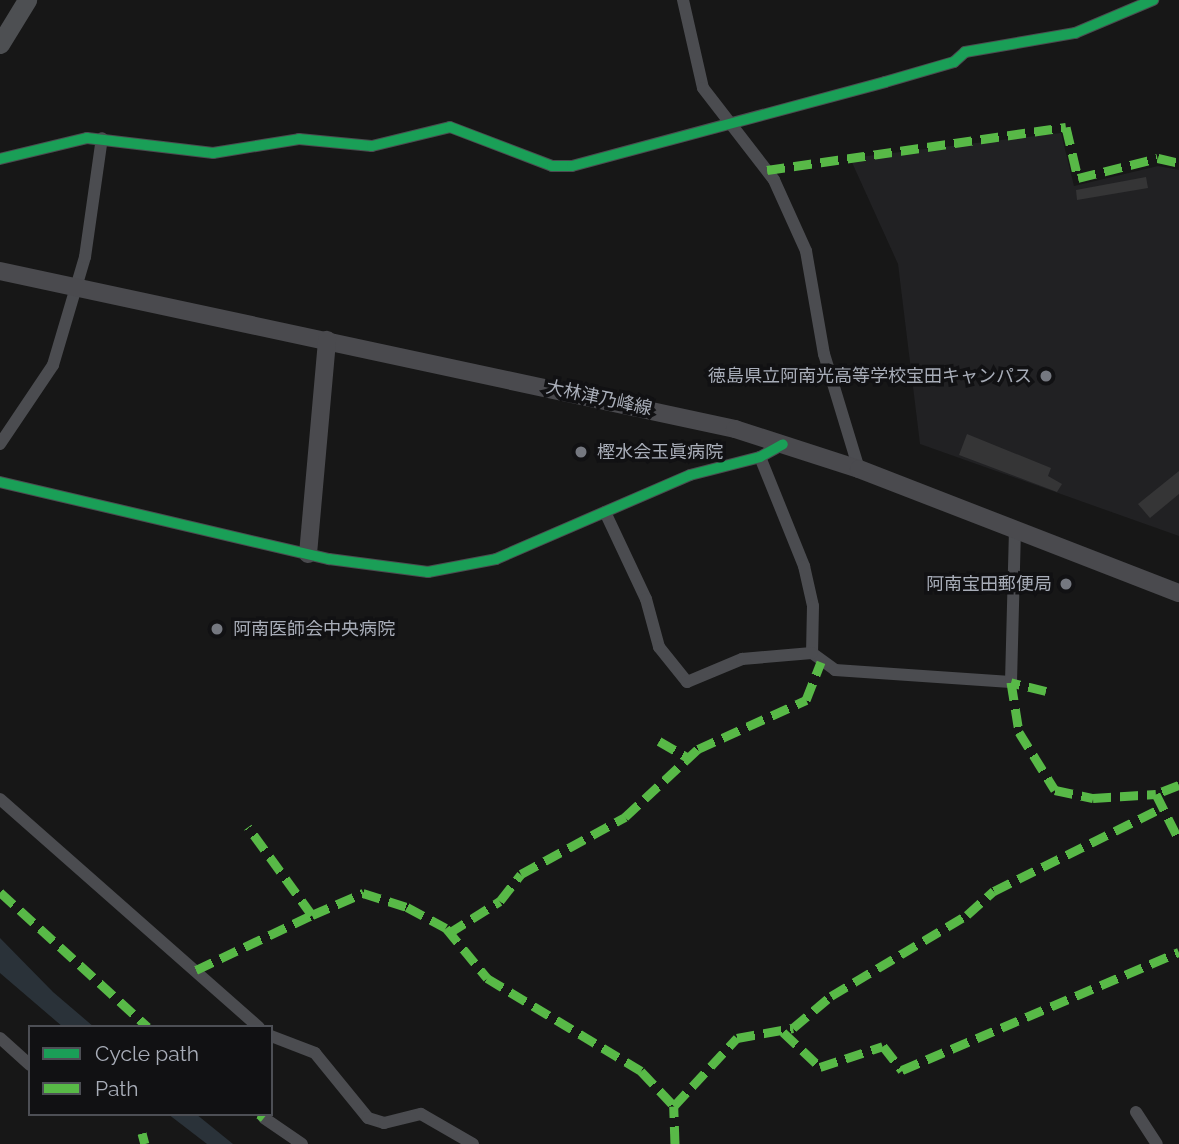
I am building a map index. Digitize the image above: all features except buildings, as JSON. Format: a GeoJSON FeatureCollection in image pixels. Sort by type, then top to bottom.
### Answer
{"type":"FeatureCollection","features":[{"type":"Feature","properties":{"kind":"main road"},"geometry":{"type":"LineString","coordinates":[[0,44],[27,0]]}},
{"type":"Feature","properties":{"kind":"main road","name":"大林津乃峰線"},"geometry":{"type":"LineString","coordinates":[[0,271],[327,340],[783,443],[859,469],[1015,533],[1179,593]]}},
{"type":"Feature","properties":{"kind":"main road"},"geometry":{"type":"LineString","coordinates":[[308,554],[327,340]]}},
{"type":"Feature","properties":{"kind":"street"},"geometry":{"type":"LineString","coordinates":[[683,0],[696,74],[728,124],[781,191],[806,251],[824,354],[859,469]]}},
{"type":"Feature","properties":{"kind":"street"},"geometry":{"type":"LineString","coordinates":[[0,159],[102,138],[213,153],[299,139],[372,146],[450,128],[552,166],[572,166],[954,62],[965,52],[1075,33],[1153,0]]}},
{"type":"Feature","properties":{"kind":"street"},"geometry":{"type":"LineString","coordinates":[[0,444],[53,365],[75,287],[102,138]]}},
{"type":"Feature","properties":{"kind":"street"},"geometry":{"type":"LineString","coordinates":[[0,482],[308,554],[411,571],[475,566],[690,475],[760,457],[783,443]]}},
{"type":"Feature","properties":{"kind":"street"},"geometry":{"type":"LineString","coordinates":[[760,457],[804,566],[813,606],[812,653]]}},
{"type":"Feature","properties":{"kind":"street"},"geometry":{"type":"LineString","coordinates":[[606,512],[646,599],[659,647],[687,682],[742,659],[812,653],[835,670],[873,676],[967,675],[1011,682],[1015,533]]}},
{"type":"Feature","properties":{"kind":"street"},"geometry":{"type":"LineString","coordinates":[[0,799],[258,1025]]}},
{"type":"Feature","properties":{"kind":"street"},"geometry":{"type":"LineString","coordinates":[[273,1037],[315,1053],[375,1122],[411,1112],[472,1144]]}},
{"type":"Feature","properties":{"kind":"street"},"geometry":{"type":"LineString","coordinates":[[0,1038],[28,1063]]}},
{"type":"Feature","properties":{"kind":"street"},"geometry":{"type":"LineString","coordinates":[[1136,1112],[1157,1144]]}},
{"type":"Feature","properties":{"kind":"street"},"geometry":{"type":"LineString","coordinates":[[264,1118],[302,1144]]}},
{"type":"Feature","properties":{"kind":"shaded area","name":"徳島県立阿南光高等学校宝田キャンパス"},"geometry":{"type":"Polygon","coordinates":[[[1061,133],[1074,186],[1158,166],[1179,170],[1179,536],[920,444],[898,264],[850,158],[1061,133]]]}},
{"type":"Feature","properties":{"kind":"shaded area"},"geometry":{"type":"Polygon","coordinates":[[[0,938],[53,992],[92,1025],[61,1025],[0,973],[0,938]]]}},
{"type":"Feature","properties":{"kind":"shaded area"},"geometry":{"type":"Polygon","coordinates":[[[171,1116],[198,1116],[233,1144],[207,1144],[171,1116]]]}},
{"type":"Feature","properties":{"kind":"marked path"},"geometry":{"type":"LineString","coordinates":[[767,170],[1066,127],[1078,178],[1158,158],[1179,163]]}},
{"type":"Feature","properties":{"kind":"marked path"},"geometry":{"type":"LineString","coordinates":[[449,933],[500,901],[521,874],[625,817],[698,749],[806,700],[821,662]]}},
{"type":"Feature","properties":{"kind":"marked path"},"geometry":{"type":"LineString","coordinates":[[1046,691],[1011,682],[1019,732],[1055,790],[1093,798],[1156,794]]}},
{"type":"Feature","properties":{"kind":"marked path"},"geometry":{"type":"LineString","coordinates":[[659,741],[688,758]]}},
{"type":"Feature","properties":{"kind":"marked path"},"geometry":{"type":"LineString","coordinates":[[1179,785],[1156,794],[1179,840]]}},
{"type":"Feature","properties":{"kind":"marked path"},"geometry":{"type":"LineString","coordinates":[[675,1144],[674,1106],[737,1038],[793,1028],[831,996],[967,915],[994,891],[1159,809]]}},
{"type":"Feature","properties":{"kind":"marked path"},"geometry":{"type":"LineString","coordinates":[[196,970],[312,915],[248,827]]}},
{"type":"Feature","properties":{"kind":"marked path"},"geometry":{"type":"LineString","coordinates":[[0,892],[146,1025]]}},
{"type":"Feature","properties":{"kind":"marked path"},"geometry":{"type":"LineString","coordinates":[[312,915],[363,893],[407,907],[446,928],[487,978],[641,1071],[674,1106]]}},
{"type":"Feature","properties":{"kind":"marked path"},"geometry":{"type":"LineString","coordinates":[[783,1032],[820,1067],[883,1046],[902,1070],[1179,952]]}},
{"type":"Feature","properties":{"kind":"marked path"},"geometry":{"type":"LineString","coordinates":[[142,1133],[145,1144]]}},
{"type":"Feature","properties":{"kind":"cycle path"},"geometry":{"type":"LineString","coordinates":[[0,159],[87,138],[213,153],[299,139],[372,146],[450,127],[552,166],[572,166],[954,62],[965,52],[1075,33],[1153,0]]}},
{"type":"Feature","properties":{"kind":"cycle path"},"geometry":{"type":"LineString","coordinates":[[0,482],[329,559],[428,572],[496,559],[690,475],[760,457],[783,444]]}},
{"type":"Feature","properties":{"kind":"place","name":"徳島県立阿南光高等学校宝田キャンパス"},"geometry":{"type":"Point","coordinates":[1046,376]}},
{"type":"Feature","properties":{"kind":"place","name":"樫水会玉眞病院"},"geometry":{"type":"Point","coordinates":[581,452]}},
{"type":"Feature","properties":{"kind":"place","name":"阿南宝田郵便局"},"geometry":{"type":"Point","coordinates":[1066,584]}},
{"type":"Feature","properties":{"kind":"place","name":"阿南医師会中央病院"},"geometry":{"type":"Point","coordinates":[217,629]}}]}
